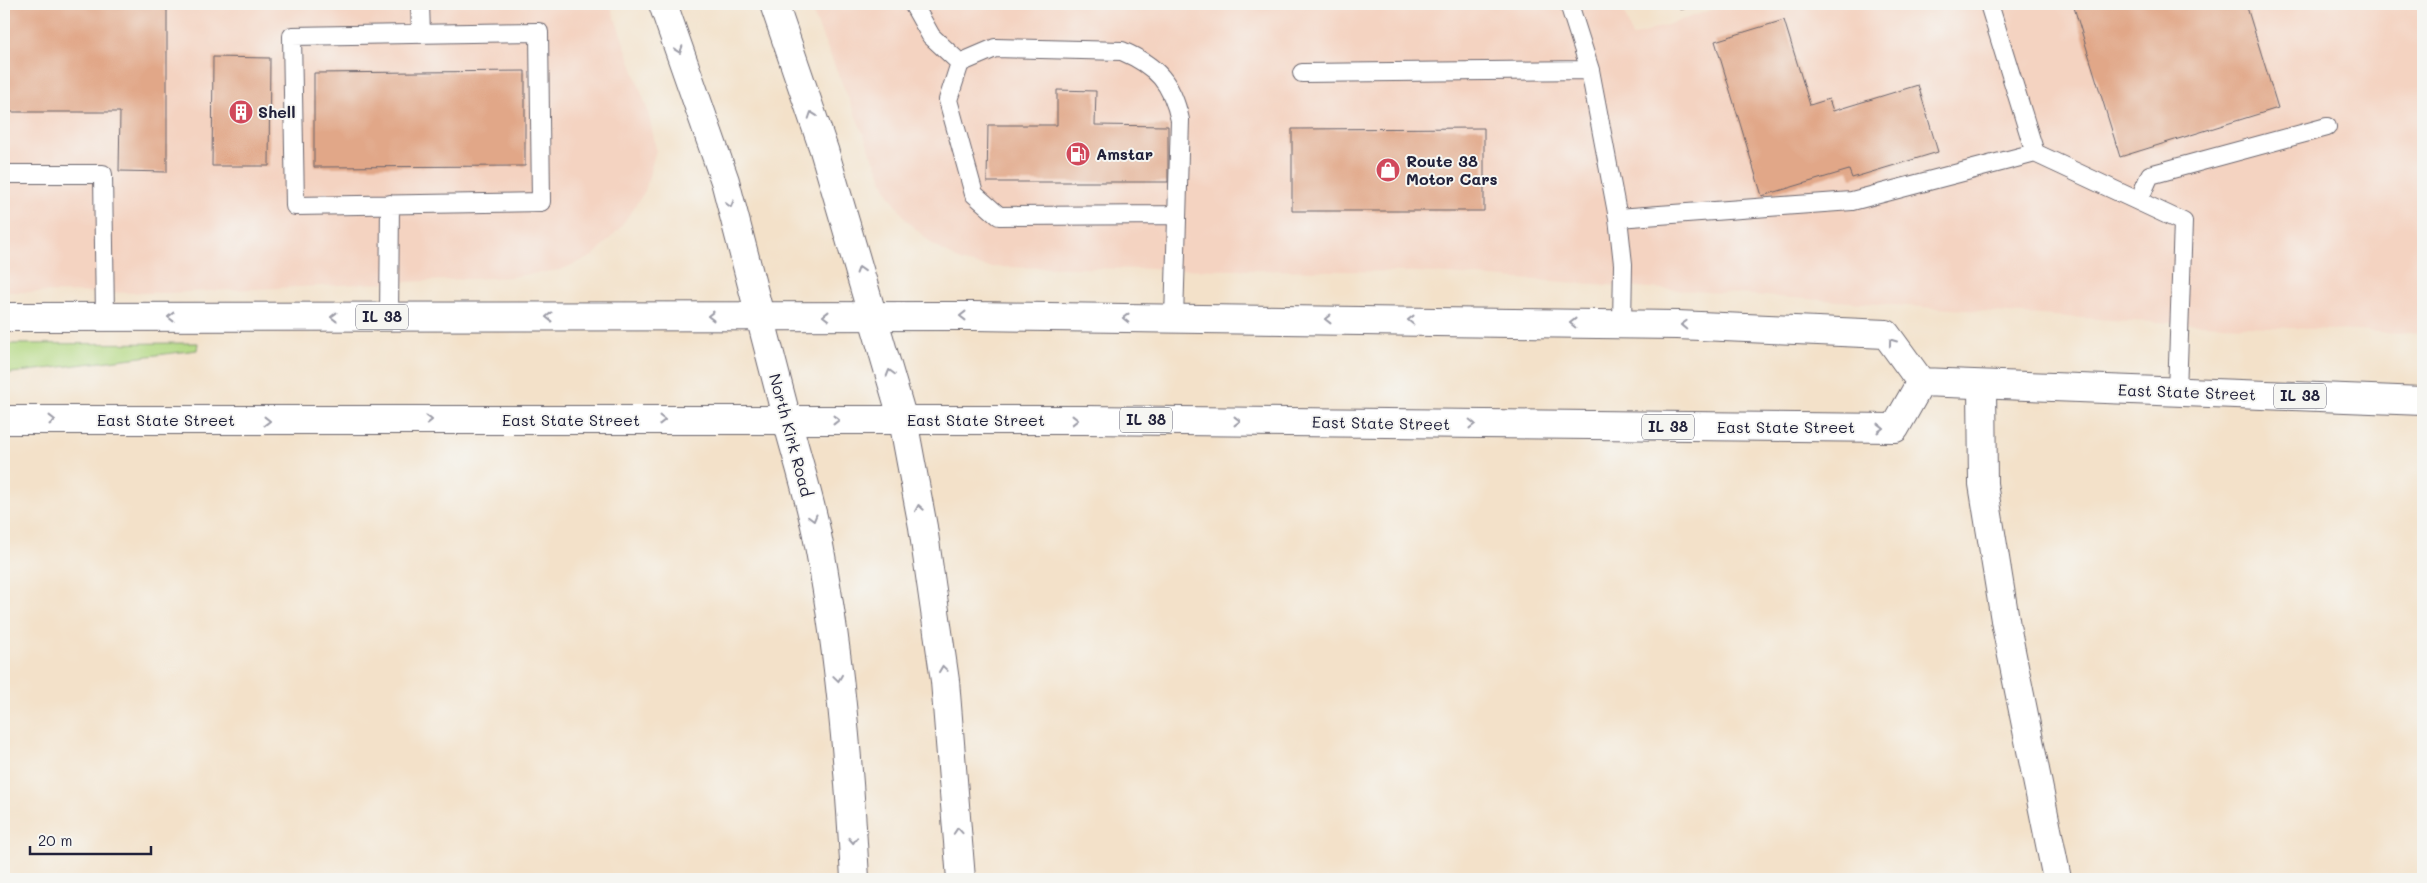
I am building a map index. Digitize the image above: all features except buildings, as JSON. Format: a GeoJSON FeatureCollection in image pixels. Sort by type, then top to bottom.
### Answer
{"type":"FeatureCollection","features":[{"type":"Feature","properties":{"kind":"main road","name":"North Kirk Road"},"geometry":{"type":"LineString","coordinates":[[663,4],[725,181],[816,529],[841,698],[855,879]]}},
{"type":"Feature","properties":{"kind":"main road"},"geometry":{"type":"LineString","coordinates":[[774,4],[824,150],[903,420],[923,527],[945,682],[961,879]]}},
{"type":"Feature","properties":{"kind":"main road","name":"IL 38"},"geometry":{"type":"LineString","coordinates":[[4,317],[874,316],[1732,326],[1886,334],[1921,382]]}},
{"type":"Feature","properties":{"kind":"main road","name":"East State Street"},"geometry":{"type":"LineString","coordinates":[[4,420],[903,420],[1895,428],[1921,382],[2423,401]]}},
{"type":"Feature","properties":{"kind":"main road"},"geometry":{"type":"LineString","coordinates":[[1982,385],[1983,484],[2006,626],[2057,879]]}},
{"type":"Feature","properties":{"kind":"lane"},"geometry":{"type":"LineString","coordinates":[[420,4],[421,33]]}},
{"type":"Feature","properties":{"kind":"lane"},"geometry":{"type":"LineString","coordinates":[[912,4],[931,36],[960,63]]}},
{"type":"Feature","properties":{"kind":"lane"},"geometry":{"type":"LineString","coordinates":[[1569,4],[1590,70],[1618,218],[1622,264],[1622,324]]}},
{"type":"Feature","properties":{"kind":"lane"},"geometry":{"type":"LineString","coordinates":[[1989,4],[2035,153]]}},
{"type":"Feature","properties":{"kind":"lane"},"geometry":{"type":"LineString","coordinates":[[539,32],[541,202],[295,206],[292,36],[421,33],[539,32]]}},
{"type":"Feature","properties":{"kind":"lane"},"geometry":{"type":"LineString","coordinates":[[1174,318],[1178,215],[1180,120],[1176,102],[1168,85],[1156,71],[1140,59],[1122,52],[995,48],[960,63],[948,100],[974,194],[999,216],[1178,215]]}},
{"type":"Feature","properties":{"kind":"lane"},"geometry":{"type":"LineString","coordinates":[[1302,72],[1590,70]]}},
{"type":"Feature","properties":{"kind":"lane"},"geometry":{"type":"LineString","coordinates":[[2139,200],[2150,175],[2327,127]]}},
{"type":"Feature","properties":{"kind":"lane"},"geometry":{"type":"LineString","coordinates":[[1618,218],[1852,201],[2035,153],[2183,222],[2177,392]]}},
{"type":"Feature","properties":{"kind":"lane"},"geometry":{"type":"LineString","coordinates":[[4,174],[103,174],[105,317]]}},
{"type":"Feature","properties":{"kind":"lane"},"geometry":{"type":"LineString","coordinates":[[389,317],[390,204]]}},
{"type":"Feature","properties":{"kind":"shaded area"},"geometry":{"type":"Polygon","coordinates":[[[4,4],[610,4],[648,111],[656,149],[645,191],[620,228],[593,256],[560,270],[510,277],[168,293],[4,292],[4,4]]]}},
{"type":"Feature","properties":{"kind":"shaded area"},"geometry":{"type":"Polygon","coordinates":[[[809,4],[1622,4],[1632,37],[1728,4],[2420,4],[2423,13],[2423,334],[2111,320],[1418,272],[987,267],[960,261],[932,244],[906,220],[887,191],[809,4]]]}},
{"type":"Feature","properties":{"kind":"green space"},"geometry":{"type":"Polygon","coordinates":[[[198,343],[197,350],[4,374],[4,344],[198,343]]]}},
{"type":"Feature","properties":{"kind":"place","name":"Shell"},"geometry":{"type":"Point","coordinates":[241,112]}},
{"type":"Feature","properties":{"kind":"place","name":"Amstar"},"geometry":{"type":"Point","coordinates":[1078,154]}},
{"type":"Feature","properties":{"kind":"place","name":"Route 38 Motor Cars"},"geometry":{"type":"Point","coordinates":[1388,170]}}]}
